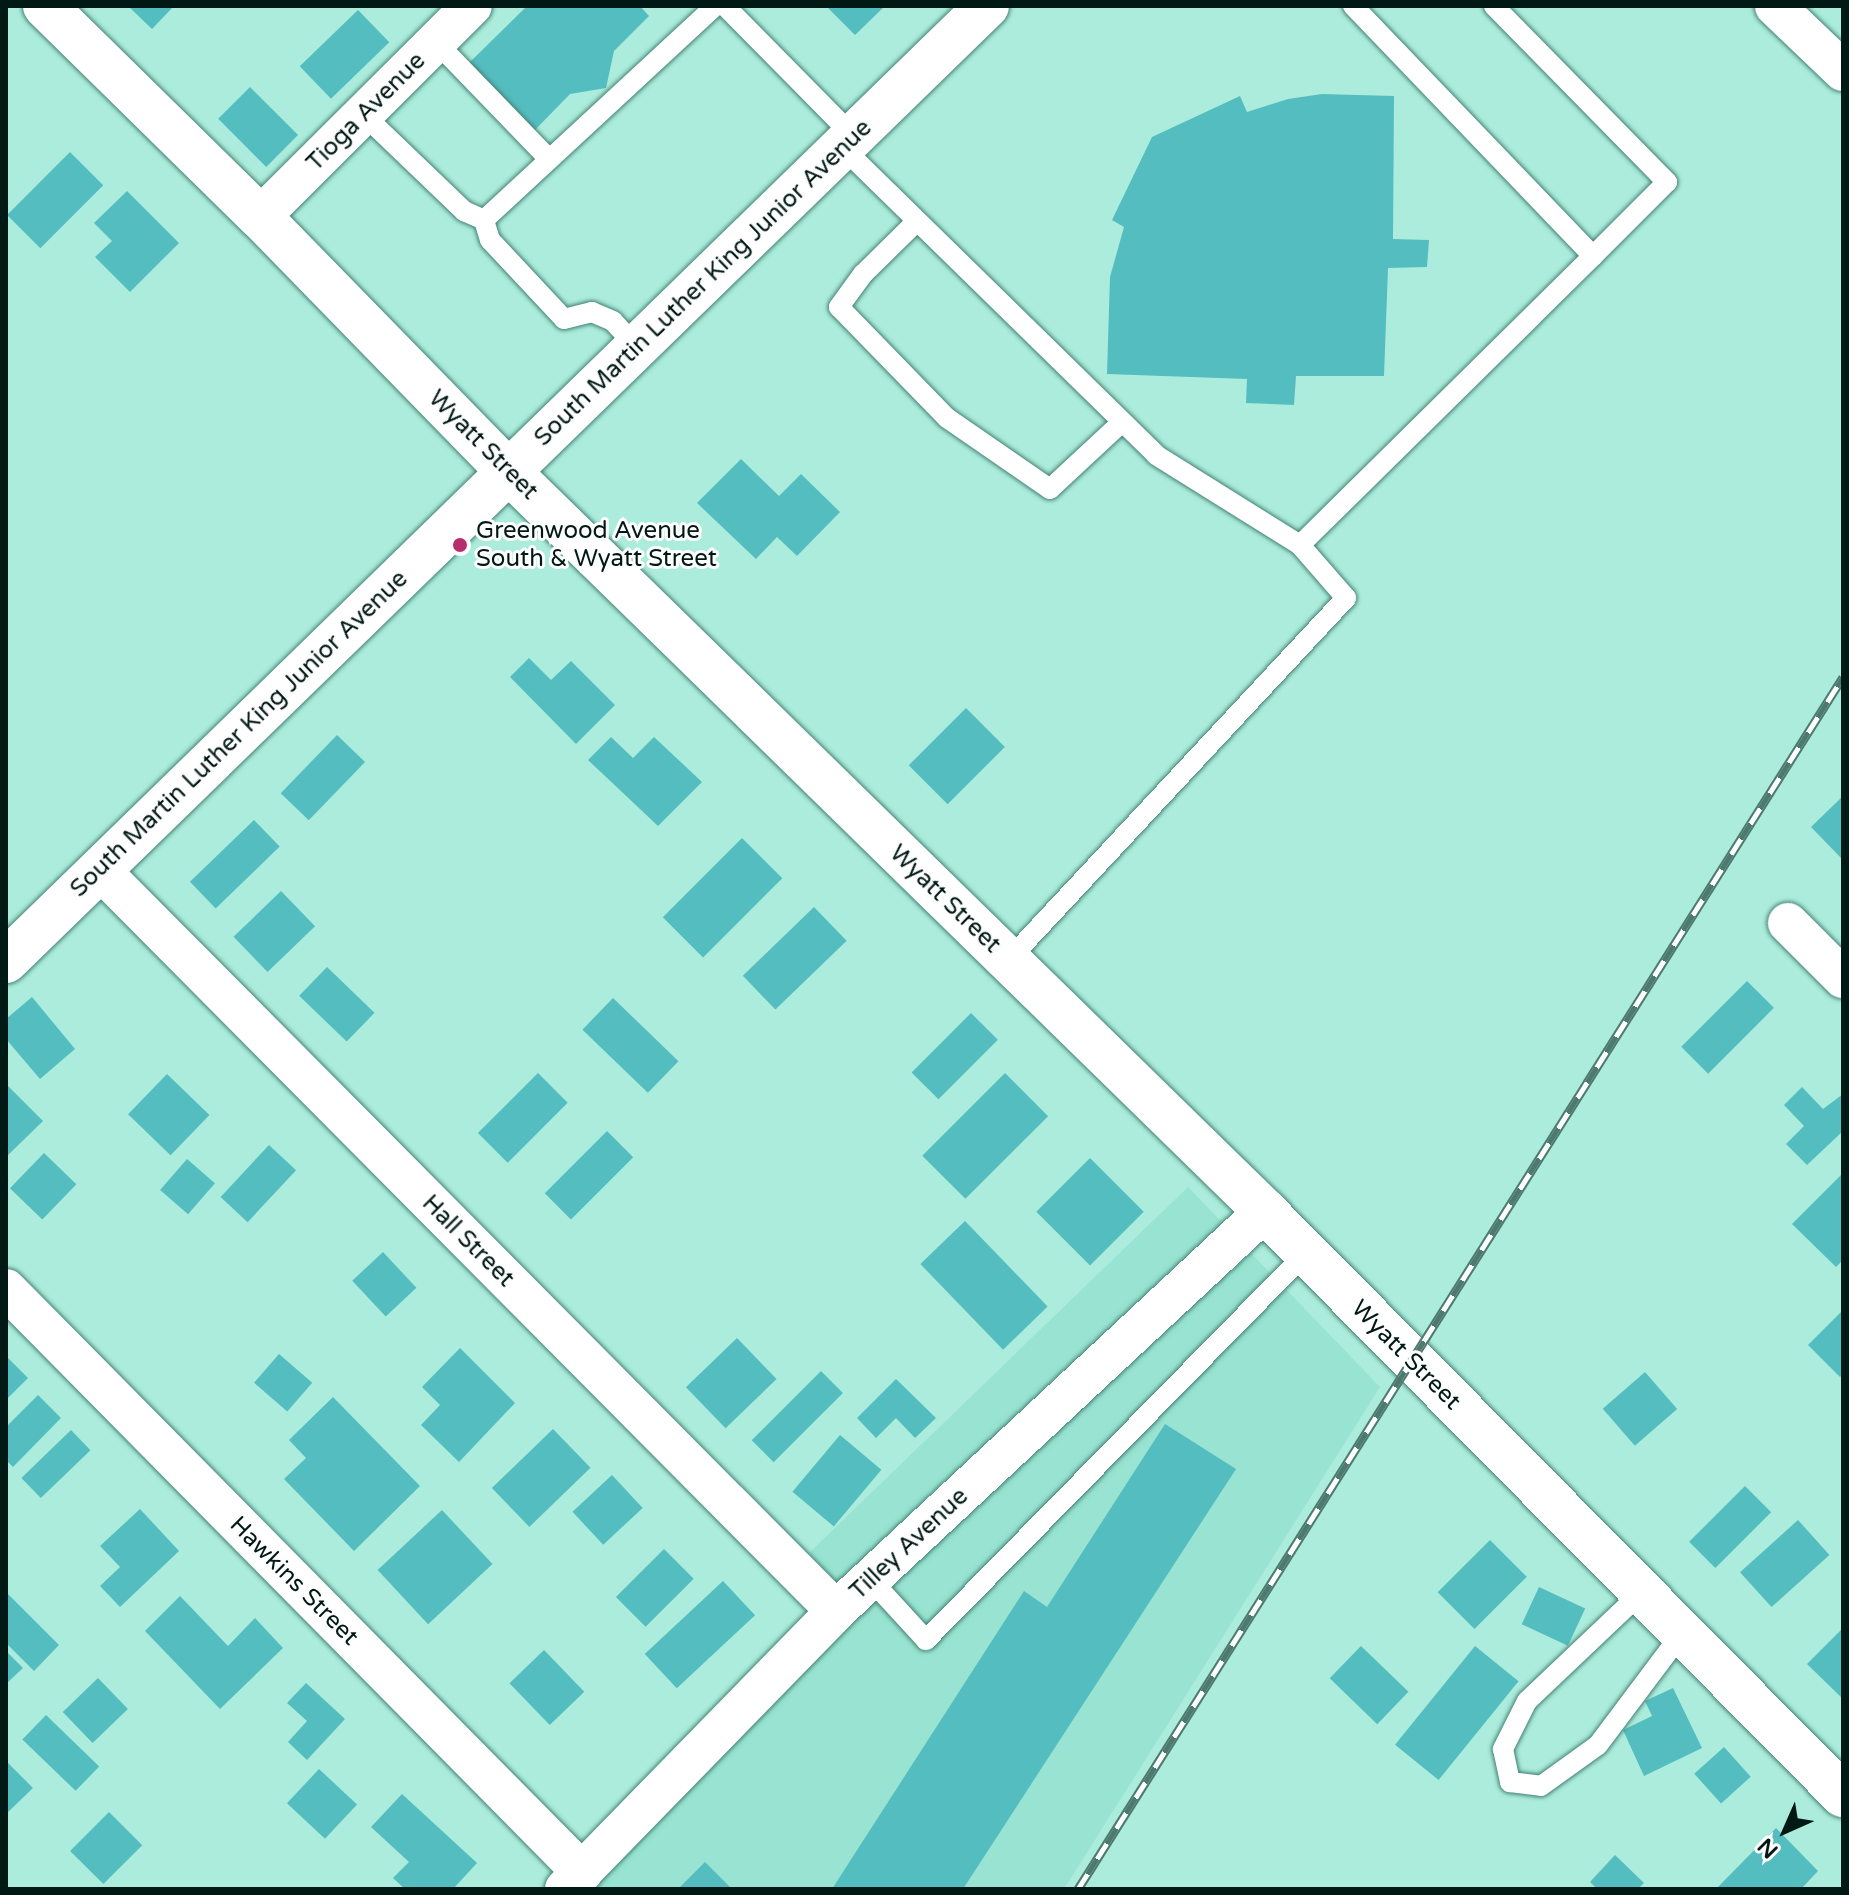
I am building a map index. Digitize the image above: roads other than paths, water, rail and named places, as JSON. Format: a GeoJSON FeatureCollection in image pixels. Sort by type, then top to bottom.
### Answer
{"type":"FeatureCollection","features":[{"type":"Feature","properties":{"kind":"street","name":"Wyatt Street"},"geometry":{"type":"LineString","coordinates":[[45,6],[260,217],[508,471],[1265,1211],[1843,1795]]}},
{"type":"Feature","properties":{"kind":"street","name":"Tioga Avenue"},"geometry":{"type":"LineString","coordinates":[[260,217],[472,6]]}},
{"type":"Feature","properties":{"kind":"street","name":"South Martin Luther King Junior Avenue"},"geometry":{"type":"LineString","coordinates":[[6,961],[987,6]]}},
{"type":"Feature","properties":{"kind":"street"},"geometry":{"type":"LineString","coordinates":[[1775,6],[1843,71]]}},
{"type":"Feature","properties":{"kind":"street","name":"Hall Street"},"geometry":{"type":"LineString","coordinates":[[100,870],[836,1611]]}},
{"type":"Feature","properties":{"kind":"street"},"geometry":{"type":"LineString","coordinates":[[1788,923],[1843,978]]}},
{"type":"Feature","properties":{"kind":"street","name":"Tilley Avenue"},"geometry":{"type":"LineString","coordinates":[[573,1881],[836,1611],[1265,1211]]}},
{"type":"Feature","properties":{"kind":"street","name":"Hawkins Street"},"geometry":{"type":"LineString","coordinates":[[6,1289],[573,1881]]}},
{"type":"Feature","properties":{"kind":"lane"},"geometry":{"type":"LineString","coordinates":[[484,220],[715,6]]}},
{"type":"Feature","properties":{"kind":"lane"},"geometry":{"type":"LineString","coordinates":[[725,6],[917,221],[1156,455],[1300,545],[1346,598],[1008,960]]}},
{"type":"Feature","properties":{"kind":"lane"},"geometry":{"type":"LineString","coordinates":[[1353,6],[1593,256]]}},
{"type":"Feature","properties":{"kind":"lane"},"geometry":{"type":"LineString","coordinates":[[1300,545],[1667,182],[1494,6]]}},
{"type":"Feature","properties":{"kind":"lane"},"geometry":{"type":"LineString","coordinates":[[436,42],[549,159]]}},
{"type":"Feature","properties":{"kind":"lane"},"geometry":{"type":"LineString","coordinates":[[364,115],[464,211],[484,220],[490,240],[564,319],[592,312],[613,321],[637,347]]}},
{"type":"Feature","properties":{"kind":"lane"},"geometry":{"type":"LineString","coordinates":[[917,221],[863,274],[839,307],[947,418],[1050,489],[1122,422]]}},
{"type":"Feature","properties":{"kind":"lane"},"geometry":{"type":"LineString","coordinates":[[871,1580],[926,1640],[1306,1253]]}},
{"type":"Feature","properties":{"kind":"lane"},"geometry":{"type":"LineString","coordinates":[[1642,1592],[1527,1701],[1503,1749],[1510,1782],[1541,1786],[1598,1745],[1682,1633]]}},
{"type":"Feature","properties":{"kind":"railway"},"geometry":{"type":"LineString","coordinates":[[1078,1889],[1843,677]]}},
{"type":"Feature","properties":{"kind":"place","name":"Greenwood Avenue South & Wyatt Street"},"geometry":{"type":"Point","coordinates":[460,545]}}]}
